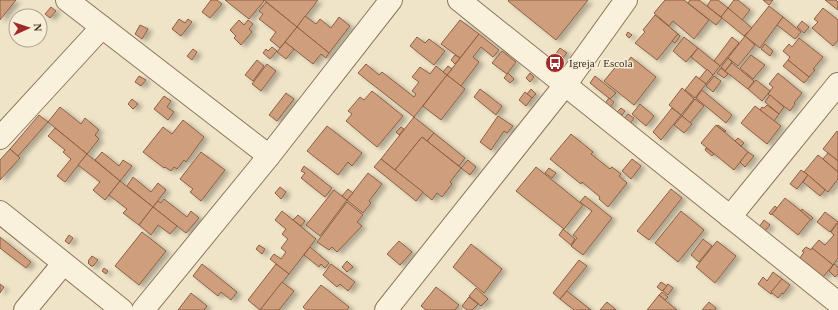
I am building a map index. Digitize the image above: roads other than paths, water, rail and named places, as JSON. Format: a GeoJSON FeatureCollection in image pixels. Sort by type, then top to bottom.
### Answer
{"type":"FeatureCollection","features":[{"type":"Feature","properties":{"kind":"street"},"geometry":{"type":"LineString","coordinates":[[67,0],[269,156]]}},
{"type":"Feature","properties":{"kind":"street"},"geometry":{"type":"LineString","coordinates":[[143,310],[269,156],[391,0]]}},
{"type":"Feature","properties":{"kind":"street"},"geometry":{"type":"LineString","coordinates":[[459,0],[838,303]]}},
{"type":"Feature","properties":{"kind":"street"},"geometry":{"type":"LineString","coordinates":[[386,310],[565,85],[626,0]]}},
{"type":"Feature","properties":{"kind":"street"},"geometry":{"type":"LineString","coordinates":[[0,138],[102,27]]}},
{"type":"Feature","properties":{"kind":"street"},"geometry":{"type":"LineString","coordinates":[[730,216],[838,84]]}},
{"type":"Feature","properties":{"kind":"street"},"geometry":{"type":"LineString","coordinates":[[0,212],[122,310]]}},
{"type":"Feature","properties":{"kind":"street"},"geometry":{"type":"LineString","coordinates":[[25,310],[63,264]]}},
{"type":"Feature","properties":{"kind":"place","name":"Igreja / Escola"},"geometry":{"type":"Point","coordinates":[555,63]}}]}
